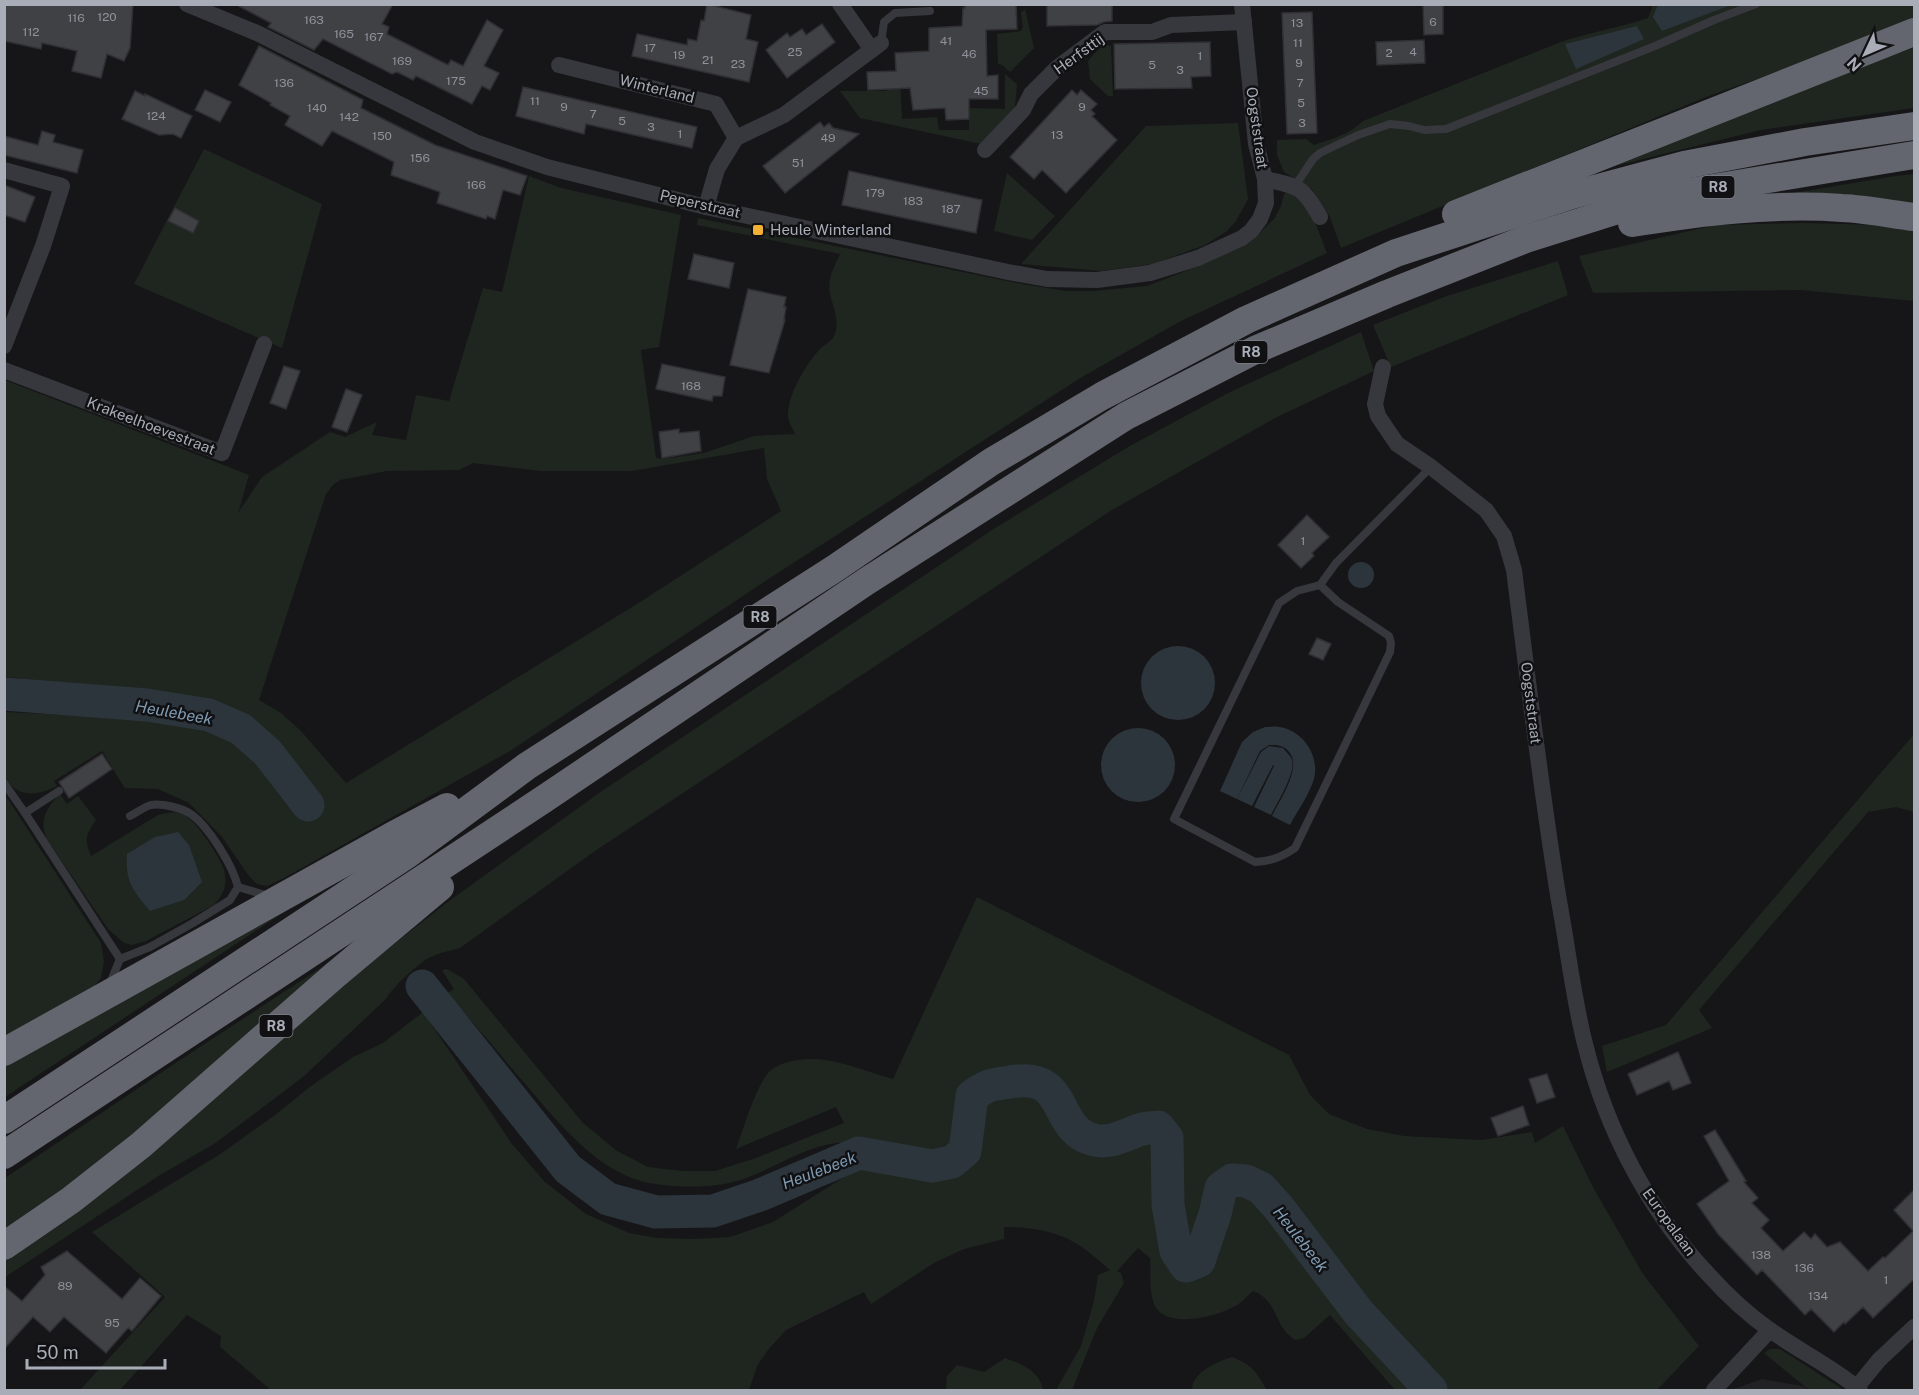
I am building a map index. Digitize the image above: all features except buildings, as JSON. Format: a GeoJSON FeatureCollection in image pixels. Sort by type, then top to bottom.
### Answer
{"type":"FeatureCollection","features":[{"type":"Feature","properties":{"kind":"highway"},"geometry":{"type":"LineString","coordinates":[[1396,253],[1435,223],[1914,32]]}},
{"type":"Feature","properties":{"kind":"highway","name":"R8"},"geometry":{"type":"LineString","coordinates":[[4,1120],[408,854],[526,766],[834,569],[991,462],[1102,396],[1246,320],[1396,253],[1572,195],[1684,165],[1805,142],[1914,126]]}},
{"type":"Feature","properties":{"kind":"highway","name":"R8"},"geometry":{"type":"LineString","coordinates":[[4,1155],[544,799],[867,581],[1126,416],[1255,350],[1526,239],[1618,210],[1689,192],[1914,155]]}},
{"type":"Feature","properties":{"kind":"highway"},"geometry":{"type":"LineString","coordinates":[[1526,239],[1653,219],[1777,207],[1842,208],[1914,217]]}},
{"type":"Feature","properties":{"kind":"highway","name":"R8"},"geometry":{"type":"LineString","coordinates":[[4,1052],[392,837],[526,766]]}},
{"type":"Feature","properties":{"kind":"highway","name":"R8"},"geometry":{"type":"LineString","coordinates":[[4,1246],[71,1200],[141,1144],[335,975],[544,799]]}},
{"type":"Feature","properties":{"kind":"street","name":"Peperstraat"},"geometry":{"type":"LineString","coordinates":[[187,4],[257,33],[475,142],[547,167],[706,207],[1047,279],[1097,280],[1150,273],[1198,258],[1242,238],[1260,219],[1266,203],[1264,179]]}},
{"type":"Feature","properties":{"kind":"street"},"geometry":{"type":"LineString","coordinates":[[706,207],[717,169],[736,138],[784,115],[876,46],[840,4]]}},
{"type":"Feature","properties":{"kind":"street","name":"Oogststraat"},"geometry":{"type":"LineString","coordinates":[[1242,4],[1257,144],[1264,179],[1294,186]]}},
{"type":"Feature","properties":{"kind":"street","name":"Herfsttij"},"geometry":{"type":"LineString","coordinates":[[985,150],[1023,110],[1031,94],[1057,68],[1105,32],[1152,32],[1171,25],[1244,22]]}},
{"type":"Feature","properties":{"kind":"street","name":"Winterland"},"geometry":{"type":"LineString","coordinates":[[559,65],[716,104],[736,138]]}},
{"type":"Feature","properties":{"kind":"street"},"geometry":{"type":"LineString","coordinates":[[4,170],[62,186],[43,246],[4,346]]}},
{"type":"Feature","properties":{"kind":"street"},"geometry":{"type":"LineString","coordinates":[[1294,186],[1308,195],[1320,217]]}},
{"type":"Feature","properties":{"kind":"street","name":"Krakeelhoevestraat"},"geometry":{"type":"LineString","coordinates":[[4,370],[222,453],[264,344]]}},
{"type":"Feature","properties":{"kind":"street","name":"Oogststraat"},"geometry":{"type":"LineString","coordinates":[[1383,367],[1375,404],[1378,416],[1397,444],[1486,510],[1504,536],[1514,570],[1547,828],[1573,988],[1584,1044],[1598,1092]]}},
{"type":"Feature","properties":{"kind":"street","name":"Europalaan"},"geometry":{"type":"LineString","coordinates":[[1598,1092],[1619,1141],[1646,1194],[1678,1239],[1706,1272],[1741,1308],[1858,1389]]}},
{"type":"Feature","properties":{"kind":"street"},"geometry":{"type":"LineString","coordinates":[[1858,1389],[1879,1360],[1914,1327]]}},
{"type":"Feature","properties":{"kind":"street"},"geometry":{"type":"LineString","coordinates":[[1714,1390],[1770,1330]]}},
{"type":"Feature","properties":{"kind":"lane"},"geometry":{"type":"LineString","coordinates":[[1294,186],[1320,153],[1358,135],[1390,124],[1424,130],[1446,129],[1756,4]]}},
{"type":"Feature","properties":{"kind":"lane"},"geometry":{"type":"LineString","coordinates":[[876,46],[884,22],[895,13],[930,10]]}},
{"type":"Feature","properties":{"kind":"lane"},"geometry":{"type":"LineString","coordinates":[[1320,585],[1338,602],[1389,636],[1390,652],[1295,848],[1285,856],[1255,862],[1174,819],[1279,603],[1297,591],[1320,585],[1336,563],[1431,467]]}},
{"type":"Feature","properties":{"kind":"lane"},"geometry":{"type":"LineString","coordinates":[[4,783],[120,959]]}},
{"type":"Feature","properties":{"kind":"lane"},"geometry":{"type":"LineString","coordinates":[[25,813],[59,791]]}},
{"type":"Feature","properties":{"kind":"lane"},"geometry":{"type":"LineString","coordinates":[[103,998],[120,959],[150,947],[193,923],[230,900],[237,887],[235,875],[220,849],[201,823],[189,813],[169,806],[151,805],[130,816]]}},
{"type":"Feature","properties":{"kind":"lane"},"geometry":{"type":"LineString","coordinates":[[237,887],[263,896],[282,898]]}},
{"type":"Feature","properties":{"kind":"shaded area"},"geometry":{"type":"Polygon","coordinates":[[[1658,4],[1731,5],[1662,31],[1653,17],[1658,4]]]}},
{"type":"Feature","properties":{"kind":"shaded area"},"geometry":{"type":"Polygon","coordinates":[[[1653,5],[1914,5],[1914,23],[1706,97],[1341,248],[1330,217],[1312,189],[1284,172],[1277,155],[1277,140],[1306,139],[1314,145],[1346,133],[1363,121],[1561,42],[1648,18],[1653,5]]]}},
{"type":"Feature","properties":{"kind":"shaded area"},"geometry":{"type":"Polygon","coordinates":[[[1025,9],[1034,48],[1010,72],[998,64],[997,34],[1021,31],[1023,27],[1021,13],[1025,9]]]}},
{"type":"Feature","properties":{"kind":"shaded area"},"geometry":{"type":"Polygon","coordinates":[[[1637,26],[1644,39],[1576,69],[1565,44],[1637,26]]]}},
{"type":"Feature","properties":{"kind":"shaded area"},"geometry":{"type":"Polygon","coordinates":[[[1103,44],[1111,46],[1113,96],[1108,96],[1090,79],[1088,61],[1103,44]]]}},
{"type":"Feature","properties":{"kind":"shaded area"},"geometry":{"type":"Polygon","coordinates":[[[1914,48],[1914,108],[1761,130],[1558,180],[1753,102],[1914,48]]]}},
{"type":"Feature","properties":{"kind":"shaded area"},"geometry":{"type":"Polygon","coordinates":[[[1005,74],[1017,84],[1015,107],[981,144],[860,118],[840,91],[887,91],[887,79],[900,78],[902,119],[937,117],[939,130],[969,130],[969,108],[1005,109],[1005,74]]]}},
{"type":"Feature","properties":{"kind":"shaded area"},"geometry":{"type":"Polygon","coordinates":[[[1238,123],[1248,199],[1236,221],[1227,231],[1205,245],[1153,264],[1101,271],[1021,264],[1146,126],[1238,123]]]}},
{"type":"Feature","properties":{"kind":"shaded area"},"geometry":{"type":"Polygon","coordinates":[[[204,149],[322,204],[282,348],[134,284],[204,149]]]}},
{"type":"Feature","properties":{"kind":"shaded area"},"geometry":{"type":"Polygon","coordinates":[[[1007,173],[1055,216],[1032,240],[994,231],[1007,173]]]}},
{"type":"Feature","properties":{"kind":"shaded area"},"geometry":{"type":"Polygon","coordinates":[[[1914,174],[1914,204],[1739,202],[1895,176],[1914,174]]]}},
{"type":"Feature","properties":{"kind":"shaded area"},"geometry":{"type":"Polygon","coordinates":[[[529,176],[561,188],[681,215],[659,347],[641,350],[656,458],[662,459],[704,453],[754,436],[795,434],[788,417],[790,400],[808,365],[818,351],[831,340],[836,330],[836,316],[829,283],[840,254],[697,225],[698,218],[1022,284],[1066,291],[1093,291],[1147,286],[1249,243],[1274,219],[1284,194],[1288,191],[1303,202],[1317,227],[1327,253],[1179,322],[1082,377],[770,578],[510,751],[267,886],[257,884],[249,876],[222,837],[189,803],[158,789],[125,788],[102,751],[54,781],[57,786],[43,792],[22,792],[10,784],[5,778],[5,712],[196,721],[228,734],[257,757],[301,814],[317,802],[285,759],[258,730],[229,714],[191,703],[110,695],[5,677],[5,380],[249,475],[238,513],[262,477],[330,432],[345,437],[377,422],[372,435],[406,440],[416,395],[449,401],[483,288],[502,292],[529,176]],[[764,448],[632,471],[541,471],[473,463],[459,470],[387,471],[340,480],[326,494],[259,700],[281,713],[301,731],[346,783],[637,604],[781,511],[767,479],[764,448]]]}},
{"type":"Feature","properties":{"kind":"shaded area"},"geometry":{"type":"Polygon","coordinates":[[[1804,223],[1880,225],[1914,230],[1914,301],[1801,290],[1593,293],[1579,256],[1716,225],[1804,223]]]}},
{"type":"Feature","properties":{"kind":"shaded area"},"geometry":{"type":"Polygon","coordinates":[[[1558,261],[1568,295],[1391,367],[1373,325],[1444,297],[1558,261]]]}},
{"type":"Feature","properties":{"kind":"shaded area"},"geometry":{"type":"Polygon","coordinates":[[[1361,332],[1374,371],[1275,418],[1112,510],[595,851],[460,948],[427,959],[404,978],[385,1000],[303,1077],[214,1144],[160,1175],[5,1277],[5,1259],[381,954],[449,901],[599,793],[995,528],[1128,447],[1230,392],[1361,332]]]}},
{"type":"Feature","properties":{"kind":"shaded area"},"geometry":{"type":"Polygon","coordinates":[[[1361,562],[1370,566],[1374,575],[1370,584],[1361,588],[1352,584],[1348,575],[1352,566],[1361,562]]]}},
{"type":"Feature","properties":{"kind":"shaded area"},"geometry":{"type":"Polygon","coordinates":[[[1178,646],[1199,652],[1209,662],[1215,683],[1209,704],[1199,714],[1178,720],[1157,714],[1147,704],[1141,683],[1147,662],[1157,652],[1178,646]]]}},
{"type":"Feature","properties":{"kind":"shaded area"},"geometry":{"type":"Polygon","coordinates":[[[1265,727],[1288,729],[1302,739],[1312,753],[1314,779],[1290,825],[1272,816],[1286,790],[1293,770],[1290,753],[1282,746],[1269,745],[1260,751],[1237,799],[1220,791],[1242,742],[1253,732],[1265,727]]]}},
{"type":"Feature","properties":{"kind":"shaded area"},"geometry":{"type":"Polygon","coordinates":[[[1138,728],[1159,734],[1169,744],[1175,765],[1169,786],[1159,796],[1138,802],[1117,796],[1107,786],[1101,765],[1107,744],[1117,734],[1138,728]]]}},
{"type":"Feature","properties":{"kind":"shaded area"},"geometry":{"type":"Polygon","coordinates":[[[1914,734],[1914,812],[1896,807],[1868,812],[1699,1010],[1712,1028],[1607,1072],[1602,1046],[1666,1025],[1914,734]]]}},
{"type":"Feature","properties":{"kind":"shaded area"},"geometry":{"type":"Polygon","coordinates":[[[1269,746],[1283,748],[1291,759],[1292,766],[1285,788],[1271,815],[1254,807],[1273,765],[1252,806],[1237,799],[1261,752],[1269,746]]]}},
{"type":"Feature","properties":{"kind":"shaded area"},"geometry":{"type":"Polygon","coordinates":[[[4,793],[101,943],[104,961],[101,978],[89,993],[4,1040],[4,793]]]}},
{"type":"Feature","properties":{"kind":"shaded area"},"geometry":{"type":"Polygon","coordinates":[[[60,794],[67,804],[78,796],[96,820],[87,837],[91,856],[158,815],[175,812],[186,816],[206,838],[222,864],[225,881],[221,895],[214,905],[146,941],[132,945],[124,943],[108,929],[48,841],[44,828],[45,816],[60,794]]]}},
{"type":"Feature","properties":{"kind":"shaded area"},"geometry":{"type":"Polygon","coordinates":[[[178,832],[189,845],[202,882],[184,900],[150,911],[131,885],[127,871],[127,854],[155,837],[178,832]]]}},
{"type":"Feature","properties":{"kind":"shaded area"},"geometry":{"type":"Polygon","coordinates":[[[340,875],[5,1097],[5,1064],[340,875]]]}},
{"type":"Feature","properties":{"kind":"shaded area"},"geometry":{"type":"Polygon","coordinates":[[[977,897],[1289,1055],[1310,1095],[1329,1114],[1367,1129],[1404,1136],[1482,1140],[1532,1132],[1535,1143],[1563,1126],[1594,1189],[1643,1274],[1699,1346],[1657,1390],[1441,1390],[1403,1348],[1400,1350],[1284,1207],[1268,1190],[1251,1177],[1233,1174],[1223,1178],[1213,1188],[1199,1247],[1193,1254],[1189,1254],[1183,1246],[1176,1222],[1175,1145],[1170,1129],[1163,1124],[1154,1123],[1108,1134],[1097,1135],[1087,1132],[1069,1114],[1047,1076],[1004,1076],[970,1084],[960,1109],[959,1148],[937,1157],[912,1157],[847,1143],[836,1143],[820,1146],[762,1172],[732,1182],[708,1186],[686,1186],[641,1181],[602,1162],[562,1126],[446,994],[454,989],[442,970],[447,969],[464,979],[583,1123],[617,1151],[648,1167],[683,1171],[715,1171],[756,1158],[844,1123],[836,1107],[736,1149],[759,1088],[773,1068],[803,1059],[816,1059],[842,1063],[893,1079],[977,897]]]}},
{"type":"Feature","properties":{"kind":"shaded area"},"geometry":{"type":"Polygon","coordinates":[[[380,929],[135,1135],[5,1234],[5,1178],[380,929]]]}},
{"type":"Feature","properties":{"kind":"shaded area"},"geometry":{"type":"Polygon","coordinates":[[[423,1012],[512,1144],[545,1182],[586,1214],[629,1233],[657,1238],[730,1237],[773,1222],[868,1162],[922,1169],[948,1167],[961,1163],[973,1156],[977,1108],[985,1097],[1011,1087],[1038,1089],[1048,1098],[1065,1129],[1086,1143],[1109,1145],[1146,1134],[1154,1137],[1161,1147],[1161,1182],[1165,1219],[1178,1272],[1193,1274],[1201,1267],[1224,1203],[1232,1188],[1243,1188],[1254,1193],[1265,1203],[1339,1297],[1421,1390],[1395,1390],[1330,1315],[1304,1338],[1295,1340],[1283,1328],[1268,1301],[1253,1291],[1238,1305],[1216,1314],[1192,1319],[1168,1317],[1154,1304],[1150,1258],[1138,1248],[1117,1271],[1121,1273],[1124,1283],[1097,1328],[1072,1390],[1056,1390],[1081,1346],[1094,1301],[1098,1275],[1110,1270],[1079,1245],[1061,1236],[1037,1230],[1004,1227],[1004,1239],[964,1249],[934,1263],[871,1304],[864,1292],[786,1330],[757,1366],[749,1390],[271,1390],[220,1347],[221,1336],[187,1315],[120,1390],[80,1390],[165,1297],[92,1232],[222,1153],[311,1086],[353,1057],[383,1043],[423,1012]]]}},
{"type":"Feature","properties":{"kind":"shaded area"},"geometry":{"type":"Polygon","coordinates":[[[1770,1349],[1780,1349],[1844,1390],[1809,1390],[1764,1353],[1770,1349]]]}},
{"type":"Feature","properties":{"kind":"shaded area"},"geometry":{"type":"Polygon","coordinates":[[[1232,1357],[1253,1370],[1267,1390],[1192,1390],[1196,1378],[1201,1373],[1232,1357]]]}},
{"type":"Feature","properties":{"kind":"shaded area"},"geometry":{"type":"Polygon","coordinates":[[[1005,1358],[1034,1373],[1043,1390],[946,1390],[947,1376],[957,1365],[984,1372],[1005,1358]]]}},
{"type":"Feature","properties":{"kind":"shaded area"},"geometry":{"type":"Polygon","coordinates":[[[1762,1379],[1802,1386],[1809,1390],[1731,1390],[1762,1379]]]}},
{"type":"Feature","properties":{"kind":"waterway","name":"Heulebeek"},"geometry":{"type":"LineString","coordinates":[[4,694],[147,705],[209,715],[241,729],[268,753],[308,805]]}},
{"type":"Feature","properties":{"kind":"waterway","name":"Heulebeek"},"geometry":{"type":"LineString","coordinates":[[422,986],[568,1169],[608,1199],[656,1212],[713,1211],[760,1195],[859,1153],[932,1166],[952,1162],[965,1151],[972,1096],[986,1087],[998,1084],[1029,1081],[1043,1085],[1052,1093],[1071,1125],[1081,1134],[1094,1140],[1112,1140],[1141,1129],[1158,1127],[1167,1138],[1168,1205],[1176,1251],[1186,1266],[1199,1261],[1221,1188],[1232,1180],[1246,1181],[1261,1188],[1279,1208],[1359,1313],[1431,1390]]}},
{"type":"Feature","properties":{"kind":"place","name":"Heule Winterland"},"geometry":{"type":"Point","coordinates":[758,230]}}]}
